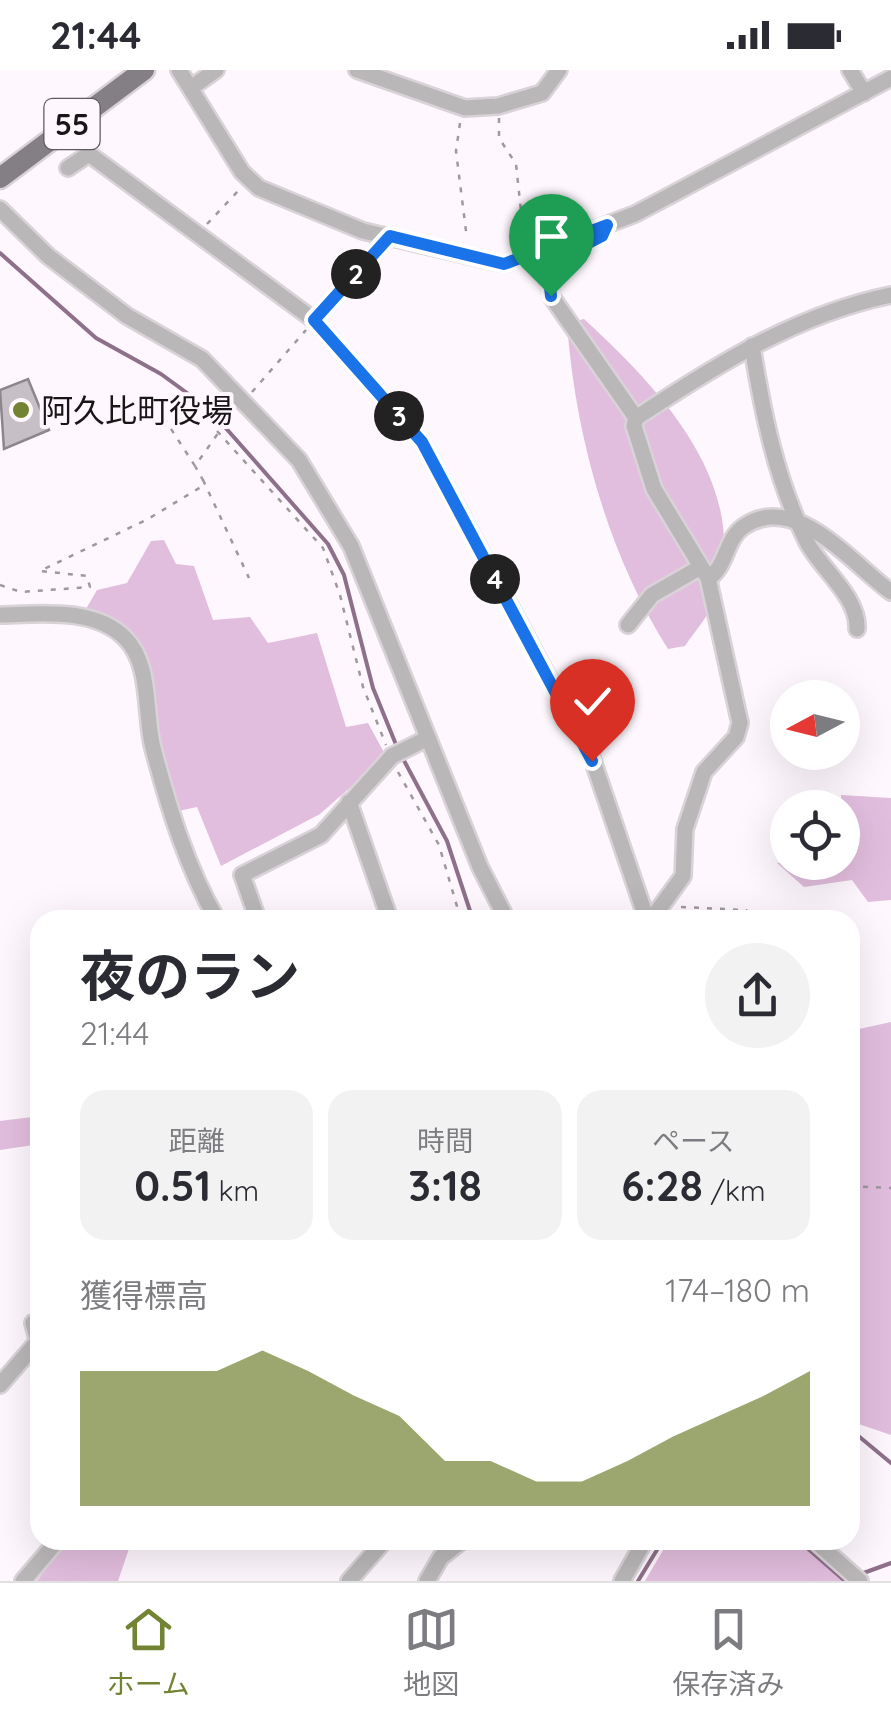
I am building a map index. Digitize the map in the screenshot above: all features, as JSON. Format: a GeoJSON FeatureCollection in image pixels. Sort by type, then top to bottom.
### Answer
{"type":"FeatureCollection","features":[{"type":"Feature","properties":{"kind":"main road","name":"55"},"geometry":{"type":"LineString","coordinates":[[0,178],[144,70]]}},
{"type":"Feature","properties":{"kind":"street"},"geometry":{"type":"LineString","coordinates":[[179,70],[250,180],[278,198],[324,218],[504,264],[607,225],[891,78]]}},
{"type":"Feature","properties":{"kind":"street"},"geometry":{"type":"LineString","coordinates":[[192,88],[216,70]]}},
{"type":"Feature","properties":{"kind":"street"},"geometry":{"type":"LineString","coordinates":[[356,70],[388,74],[465,108],[498,106],[542,93],[559,70]]}},
{"type":"Feature","properties":{"kind":"street"},"geometry":{"type":"LineString","coordinates":[[850,70],[864,93]]}},
{"type":"Feature","properties":{"kind":"street"},"geometry":{"type":"LineString","coordinates":[[68,168],[89,154],[314,320],[422,442],[592,761],[645,910]]}},
{"type":"Feature","properties":{"kind":"street"},"geometry":{"type":"LineString","coordinates":[[0,209],[48,256],[127,316],[202,359],[299,460],[351,546],[421,740],[502,910]]}},
{"type":"Feature","properties":{"kind":"street"},"geometry":{"type":"LineString","coordinates":[[607,225],[602,236],[555,260],[549,287],[556,308],[636,418]]}},
{"type":"Feature","properties":{"kind":"street"},"geometry":{"type":"LineString","coordinates":[[314,320],[390,236]]}},
{"type":"Feature","properties":{"kind":"street"},"geometry":{"type":"LineString","coordinates":[[658,910],[683,876],[685,828],[696,789],[704,772],[736,737],[740,723],[703,573],[654,489],[634,426],[636,418],[752,346],[836,306],[891,295]]}},
{"type":"Feature","properties":{"kind":"street"},"geometry":{"type":"LineString","coordinates":[[752,346],[768,442],[808,546],[858,619],[857,629]]}},
{"type":"Feature","properties":{"kind":"street"},"geometry":{"type":"LineString","coordinates":[[628,624],[652,595],[703,573],[716,574],[729,544],[743,527],[769,519],[798,520],[891,592]]}},
{"type":"Feature","properties":{"kind":"street"},"geometry":{"type":"LineString","coordinates":[[0,615],[92,619],[114,629],[132,646],[141,664],[152,745],[189,871],[211,910]]}},
{"type":"Feature","properties":{"kind":"street"},"geometry":{"type":"LineString","coordinates":[[254,910],[242,875],[321,835],[390,757],[421,740]]}},
{"type":"Feature","properties":{"kind":"street"},"geometry":{"type":"LineString","coordinates":[[348,802],[386,910]]}},
{"type":"Feature","properties":{"kind":"street"},"geometry":{"type":"LineString","coordinates":[[0,1385],[30,1349]]}},
{"type":"Feature","properties":{"kind":"street"},"geometry":{"type":"LineString","coordinates":[[22,1581],[49,1550]]}},
{"type":"Feature","properties":{"kind":"street"},"geometry":{"type":"LineString","coordinates":[[350,1581],[375,1550]]}},
{"type":"Feature","properties":{"kind":"street"},"geometry":{"type":"LineString","coordinates":[[427,1581],[441,1557],[450,1550]]}},
{"type":"Feature","properties":{"kind":"street"},"geometry":{"type":"LineString","coordinates":[[622,1581],[639,1550]]}},
{"type":"Feature","properties":{"kind":"street"},"geometry":{"type":"LineString","coordinates":[[825,1550],[860,1581]]}},
{"type":"Feature","properties":{"kind":"path"},"geometry":{"type":"LineString","coordinates":[[498,106],[499,138],[514,160],[518,212],[530,254]]}},
{"type":"Feature","properties":{"kind":"path"},"geometry":{"type":"LineString","coordinates":[[465,108],[456,151],[460,211],[470,257]]}},
{"type":"Feature","properties":{"kind":"path"},"geometry":{"type":"LineString","coordinates":[[200,233],[250,180]]}},
{"type":"Feature","properties":{"kind":"path"},"geometry":{"type":"LineString","coordinates":[[217,431],[322,548],[340,595],[370,708],[390,757],[439,845],[457,910]]}},
{"type":"Feature","properties":{"kind":"path"},"geometry":{"type":"LineString","coordinates":[[194,466],[248,578]]}},
{"type":"Feature","properties":{"kind":"path"},"geometry":{"type":"LineString","coordinates":[[0,584],[21,592],[90,587],[87,576],[40,570],[148,520],[200,487],[203,480]]}},
{"type":"Feature","properties":{"kind":"path"},"geometry":{"type":"LineString","coordinates":[[664,904],[746,910]]}},
{"type":"Feature","properties":{"kind":"path"},"geometry":{"type":"LineString","coordinates":[[860,1186],[891,1188]]}},
{"type":"Feature","properties":{"kind":"shaded area"},"geometry":{"type":"Polygon","coordinates":[[[584,319],[642,376],[669,409],[693,443],[711,480],[722,519],[724,559],[712,606],[685,646],[668,649],[647,612],[628,574],[598,492],[578,408],[567,323],[584,319]]]}},
{"type":"Feature","properties":{"kind":"shaded area"},"geometry":{"type":"Polygon","coordinates":[[[164,540],[176,564],[194,566],[213,620],[250,617],[268,643],[317,633],[346,727],[368,723],[386,756],[320,814],[221,866],[197,807],[174,812],[156,743],[141,653],[83,614],[97,590],[127,583],[151,541],[164,540]]]}},
{"type":"Feature","properties":{"kind":"shaded area"},"geometry":{"type":"Polygon","coordinates":[[[860,796],[891,798],[891,900],[868,902],[852,880],[860,880],[860,796]]]}},
{"type":"Feature","properties":{"kind":"shaded area"},"geometry":{"type":"Polygon","coordinates":[[[796,880],[852,880],[804,887],[796,880]]]}},
{"type":"Feature","properties":{"kind":"shaded area"},"geometry":{"type":"Polygon","coordinates":[[[891,1022],[891,1435],[860,1424],[860,1029],[891,1022]]]}},
{"type":"Feature","properties":{"kind":"shaded area"},"geometry":{"type":"Polygon","coordinates":[[[30,1117],[30,1146],[0,1150],[0,1121],[30,1117]]]}},
{"type":"Feature","properties":{"kind":"shaded area"},"geometry":{"type":"Polygon","coordinates":[[[57,1550],[129,1550],[118,1581],[37,1581],[57,1550]]]}},
{"type":"Feature","properties":{"kind":"shaded area"},"geometry":{"type":"Polygon","coordinates":[[[663,1550],[811,1550],[849,1581],[645,1581],[663,1550]]]}},
{"type":"Feature","properties":{"kind":"building","name":"阿久比町役場"},"geometry":{"type":"Polygon","coordinates":[[[28,379],[49,430],[4,449],[0,390],[28,379]]]}},
{"type":"Feature","properties":{"kind":"waterway"},"geometry":{"type":"LineString","coordinates":[[0,253],[96,338],[161,374],[209,409],[328,544],[344,575],[373,688],[397,747]]}},
{"type":"Feature","properties":{"kind":"waterway"},"geometry":{"type":"LineString","coordinates":[[401,755],[447,841],[470,910]]}},
{"type":"Feature","properties":{"kind":"waterway"},"geometry":{"type":"LineString","coordinates":[[860,1437],[891,1463]]}},
{"type":"Feature","properties":{"kind":"waterway"},"geometry":{"type":"LineString","coordinates":[[638,1581],[657,1550]]}},
{"type":"Feature","properties":{"kind":"waterway"},"geometry":{"type":"LineString","coordinates":[[809,1550],[845,1581]]}},
{"type":"Feature","properties":{"kind":"waterway"},"geometry":{"type":"LineString","coordinates":[[858,1575],[891,1563]]}},
{"type":"Feature","properties":{"kind":"place","name":"阿久比町役場"},"geometry":{"type":"Point","coordinates":[21,410]}},
{"type":"Feature","properties":{"kind":"route"},"geometry":{"type":"LineString","coordinates":[[551,296],[549,278],[555,260],[602,236],[607,225],[504,264],[390,236],[314,320],[422,442],[592,761]]}}]}
